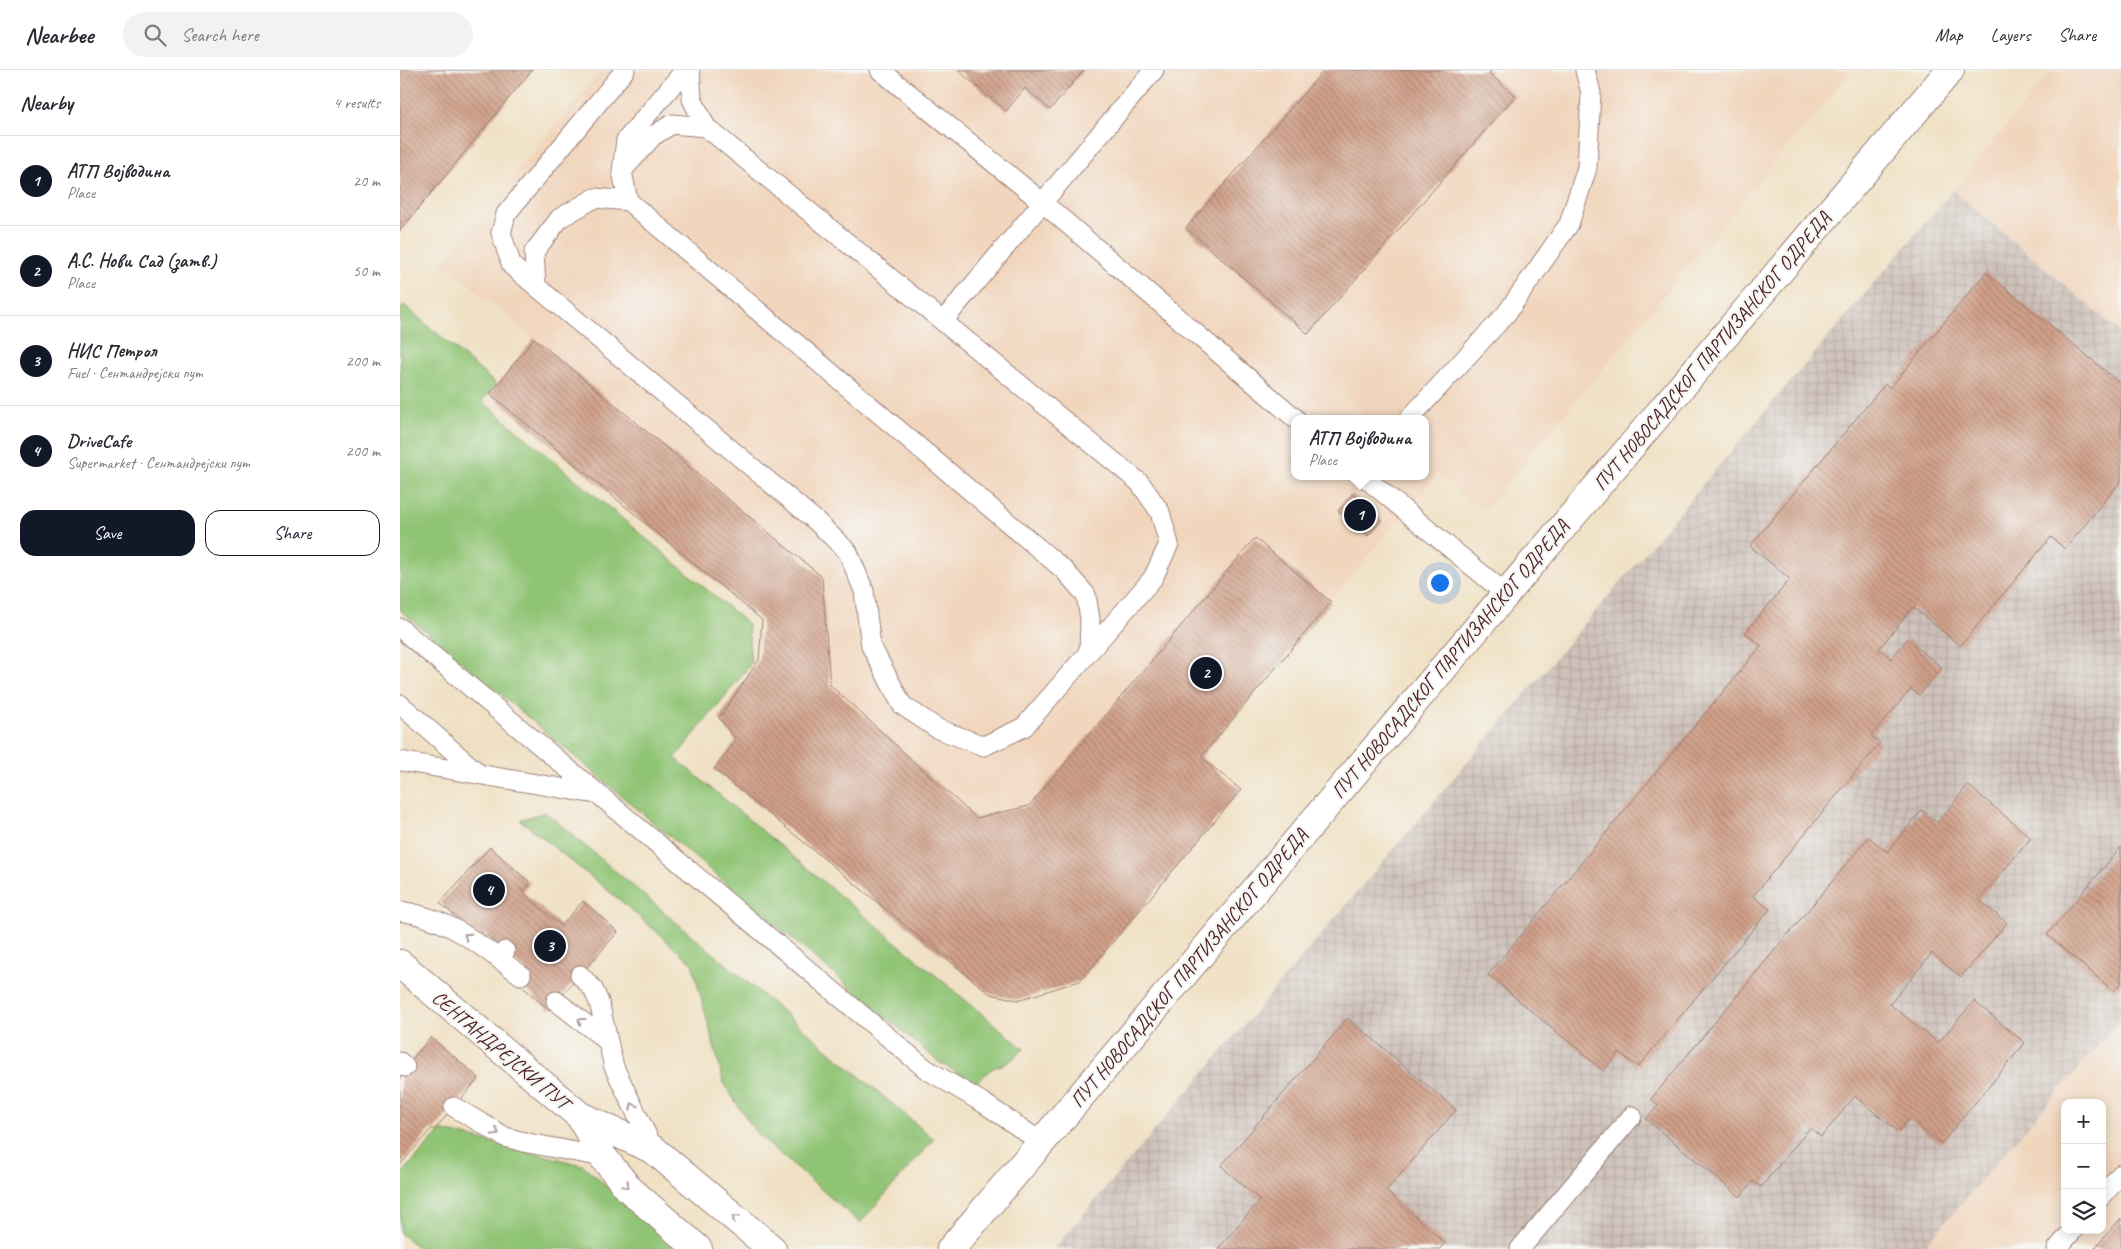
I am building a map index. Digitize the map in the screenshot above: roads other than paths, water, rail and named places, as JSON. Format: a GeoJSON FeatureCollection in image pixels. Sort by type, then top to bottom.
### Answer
{"type":"FeatureCollection","features":[{"type":"Feature","properties":{"kind":"street","name":"ПУТ НОВОСАДСКОГ ПАРТИЗАНСКОГ ОДРЕДА"},"geometry":{"type":"LineString","coordinates":[[951,1249],[1950,70]]}},
{"type":"Feature","properties":{"kind":"street","name":"СЕНТАНДРЕЈСКИ ПУТ"},"geometry":{"type":"LineString","coordinates":[[400,964],[580,1116],[654,1150],[772,1249]]}},
{"type":"Feature","properties":{"kind":"street","name":"СЕНТАНДРЕЈСКИ ПУТ"},"geometry":{"type":"LineString","coordinates":[[580,1116],[603,1157],[629,1189],[698,1249]]}},
{"type":"Feature","properties":{"kind":"lane"},"geometry":{"type":"LineString","coordinates":[[626,70],[506,214],[501,233],[512,266],[816,521],[848,552],[864,591],[871,646],[902,705],[938,729],[984,746],[1024,727],[1153,578],[1169,544],[1160,512],[1140,483],[706,127],[692,99],[690,70]]}},
{"type":"Feature","properties":{"kind":"lane"},"geometry":{"type":"LineString","coordinates":[[628,201],[622,171],[626,140],[685,70]]}},
{"type":"Feature","properties":{"kind":"lane"},"geometry":{"type":"LineString","coordinates":[[880,70],[1042,202],[1291,415]]}},
{"type":"Feature","properties":{"kind":"lane"},"geometry":{"type":"LineString","coordinates":[[943,321],[1154,70]]}},
{"type":"Feature","properties":{"kind":"lane"},"geometry":{"type":"LineString","coordinates":[[1413,415],[1506,314],[1569,224],[1587,168],[1591,93],[1585,70]]}},
{"type":"Feature","properties":{"kind":"lane"},"geometry":{"type":"LineString","coordinates":[[622,171],[653,136],[672,124],[706,127]]}},
{"type":"Feature","properties":{"kind":"lane"},"geometry":{"type":"LineString","coordinates":[[536,286],[534,252],[560,218],[595,198],[628,201],[1064,570],[1086,595],[1090,619],[1089,652]]}},
{"type":"Feature","properties":{"kind":"lane"},"geometry":{"type":"LineString","coordinates":[[1368,480],[1506,594]]}},
{"type":"Feature","properties":{"kind":"lane"},"geometry":{"type":"LineString","coordinates":[[400,628],[926,1070],[985,1104],[1041,1142]]}},
{"type":"Feature","properties":{"kind":"lane"},"geometry":{"type":"LineString","coordinates":[[400,704],[478,773]]}},
{"type":"Feature","properties":{"kind":"lane"},"geometry":{"type":"LineString","coordinates":[[400,761],[597,794]]}},
{"type":"Feature","properties":{"kind":"lane"},"geometry":{"type":"LineString","coordinates":[[400,912],[441,922],[462,931],[502,955],[521,975]]}},
{"type":"Feature","properties":{"kind":"lane"},"geometry":{"type":"LineString","coordinates":[[580,975],[593,989],[614,1067],[654,1150]]}},
{"type":"Feature","properties":{"kind":"lane"},"geometry":{"type":"LineString","coordinates":[[556,1001],[606,1040]]}},
{"type":"Feature","properties":{"kind":"lane"},"geometry":{"type":"LineString","coordinates":[[454,1107],[481,1125],[505,1136],[528,1143],[603,1157]]}},
{"type":"Feature","properties":{"kind":"lane"},"geometry":{"type":"LineString","coordinates":[[1520,1249],[1632,1116]]}},
{"type":"Feature","properties":{"kind":"lane"},"geometry":{"type":"LineString","coordinates":[[2106,1191],[2121,1174]]}},
{"type":"Feature","properties":{"kind":"lane"},"geometry":{"type":"LineString","coordinates":[[2057,1249],[2070,1234]]}},
{"type":"Feature","properties":{"kind":"place","name":"АТП Војводина"},"geometry":{"type":"Point","coordinates":[1360,515]}},
{"type":"Feature","properties":{"kind":"place","name":"А.С. Нови Сад (затв.)"},"geometry":{"type":"Point","coordinates":[1206,673]}},
{"type":"Feature","properties":{"kind":"place","name":"DriveCafe"},"geometry":{"type":"Point","coordinates":[489,890]}},
{"type":"Feature","properties":{"kind":"place","name":"НИС Петрол"},"geometry":{"type":"Point","coordinates":[550,946]}}]}
